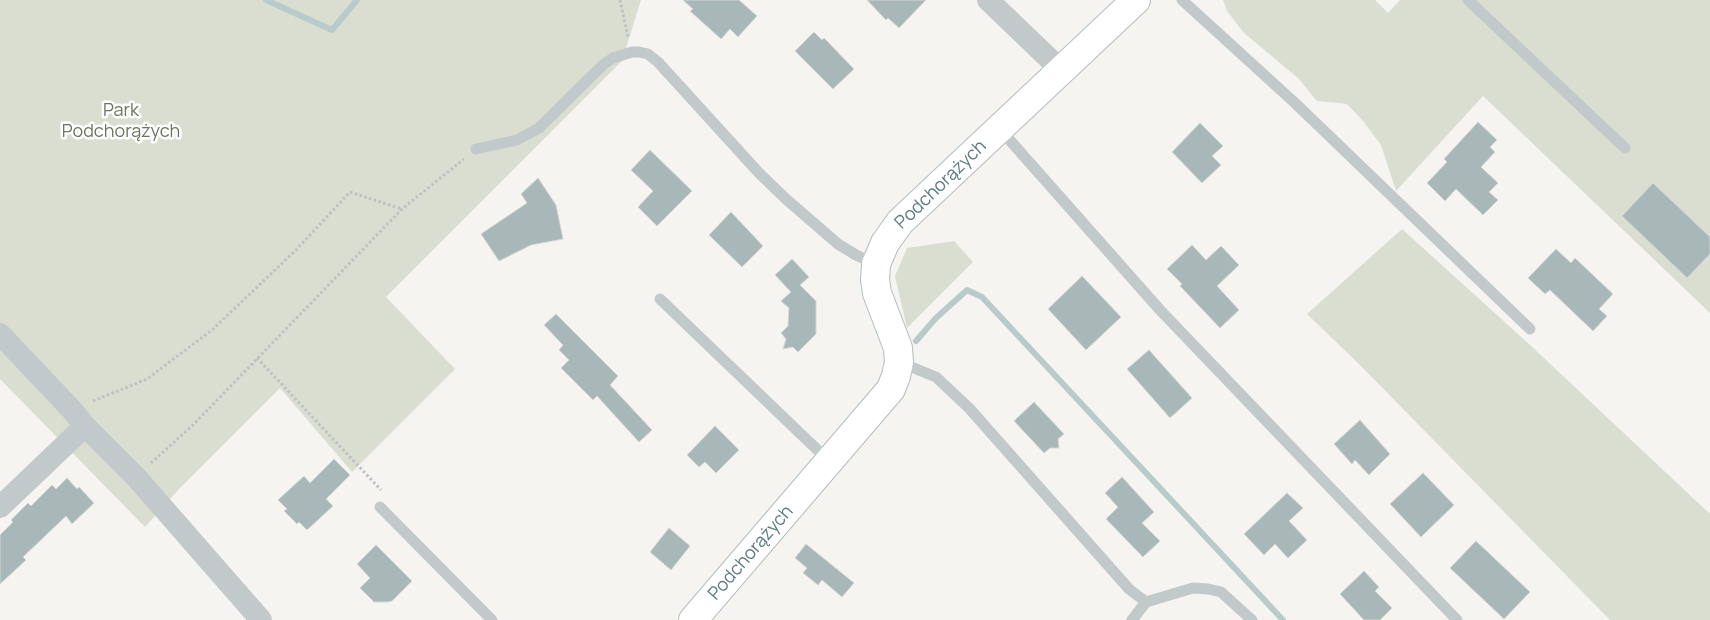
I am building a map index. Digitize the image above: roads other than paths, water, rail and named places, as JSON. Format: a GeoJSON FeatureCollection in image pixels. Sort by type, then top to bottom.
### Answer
{"type":"FeatureCollection","features":[{"type":"Feature","properties":{"kind":"street"},"geometry":{"type":"LineString","coordinates":[[988,0],[1061,70]]}},
{"type":"Feature","properties":{"kind":"street","name":"Podchorążych"},"geometry":{"type":"LineString","coordinates":[[693,620],[891,389],[899,362],[898,348],[874,280],[876,264],[885,243],[900,222],[1136,0]]}},
{"type":"Feature","properties":{"kind":"street"},"geometry":{"type":"LineString","coordinates":[[0,334],[136,477],[261,620]]}},
{"type":"Feature","properties":{"kind":"street"},"geometry":{"type":"LineString","coordinates":[[0,507],[79,418]]}},
{"type":"Feature","properties":{"kind":"lane"},"geometry":{"type":"LineString","coordinates":[[1182,0],[1295,103],[1530,329]]}},
{"type":"Feature","properties":{"kind":"lane"},"geometry":{"type":"LineString","coordinates":[[1468,0],[1624,148]]}},
{"type":"Feature","properties":{"kind":"lane"},"geometry":{"type":"LineString","coordinates":[[476,149],[517,140],[539,128],[604,64],[613,58],[632,52],[648,54],[658,62],[759,173],[786,199],[838,244],[876,264]]}},
{"type":"Feature","properties":{"kind":"lane"},"geometry":{"type":"LineString","coordinates":[[999,128],[1160,310],[1457,620]]}},
{"type":"Feature","properties":{"kind":"lane"},"geometry":{"type":"LineString","coordinates":[[660,299],[830,461]]}},
{"type":"Feature","properties":{"kind":"lane"},"geometry":{"type":"LineString","coordinates":[[899,362],[936,377],[969,408],[1129,589],[1146,602]]}},
{"type":"Feature","properties":{"kind":"lane"},"geometry":{"type":"LineString","coordinates":[[382,509],[492,620]]}},
{"type":"Feature","properties":{"kind":"lane"},"geometry":{"type":"LineString","coordinates":[[1132,620],[1146,602],[1193,588],[1221,592],[1252,620]]}},
{"type":"Feature","properties":{"kind":"waterway"},"geometry":{"type":"LineString","coordinates":[[266,0],[332,30],[357,0]]}},
{"type":"Feature","properties":{"kind":"waterway"},"geometry":{"type":"LineString","coordinates":[[916,341],[936,318],[967,290],[982,297],[1283,620]]}},
{"type":"Feature","properties":{"kind":"park label","name":"Park Podchorążych"},"geometry":{"type":"Point","coordinates":[121,121]}}]}
